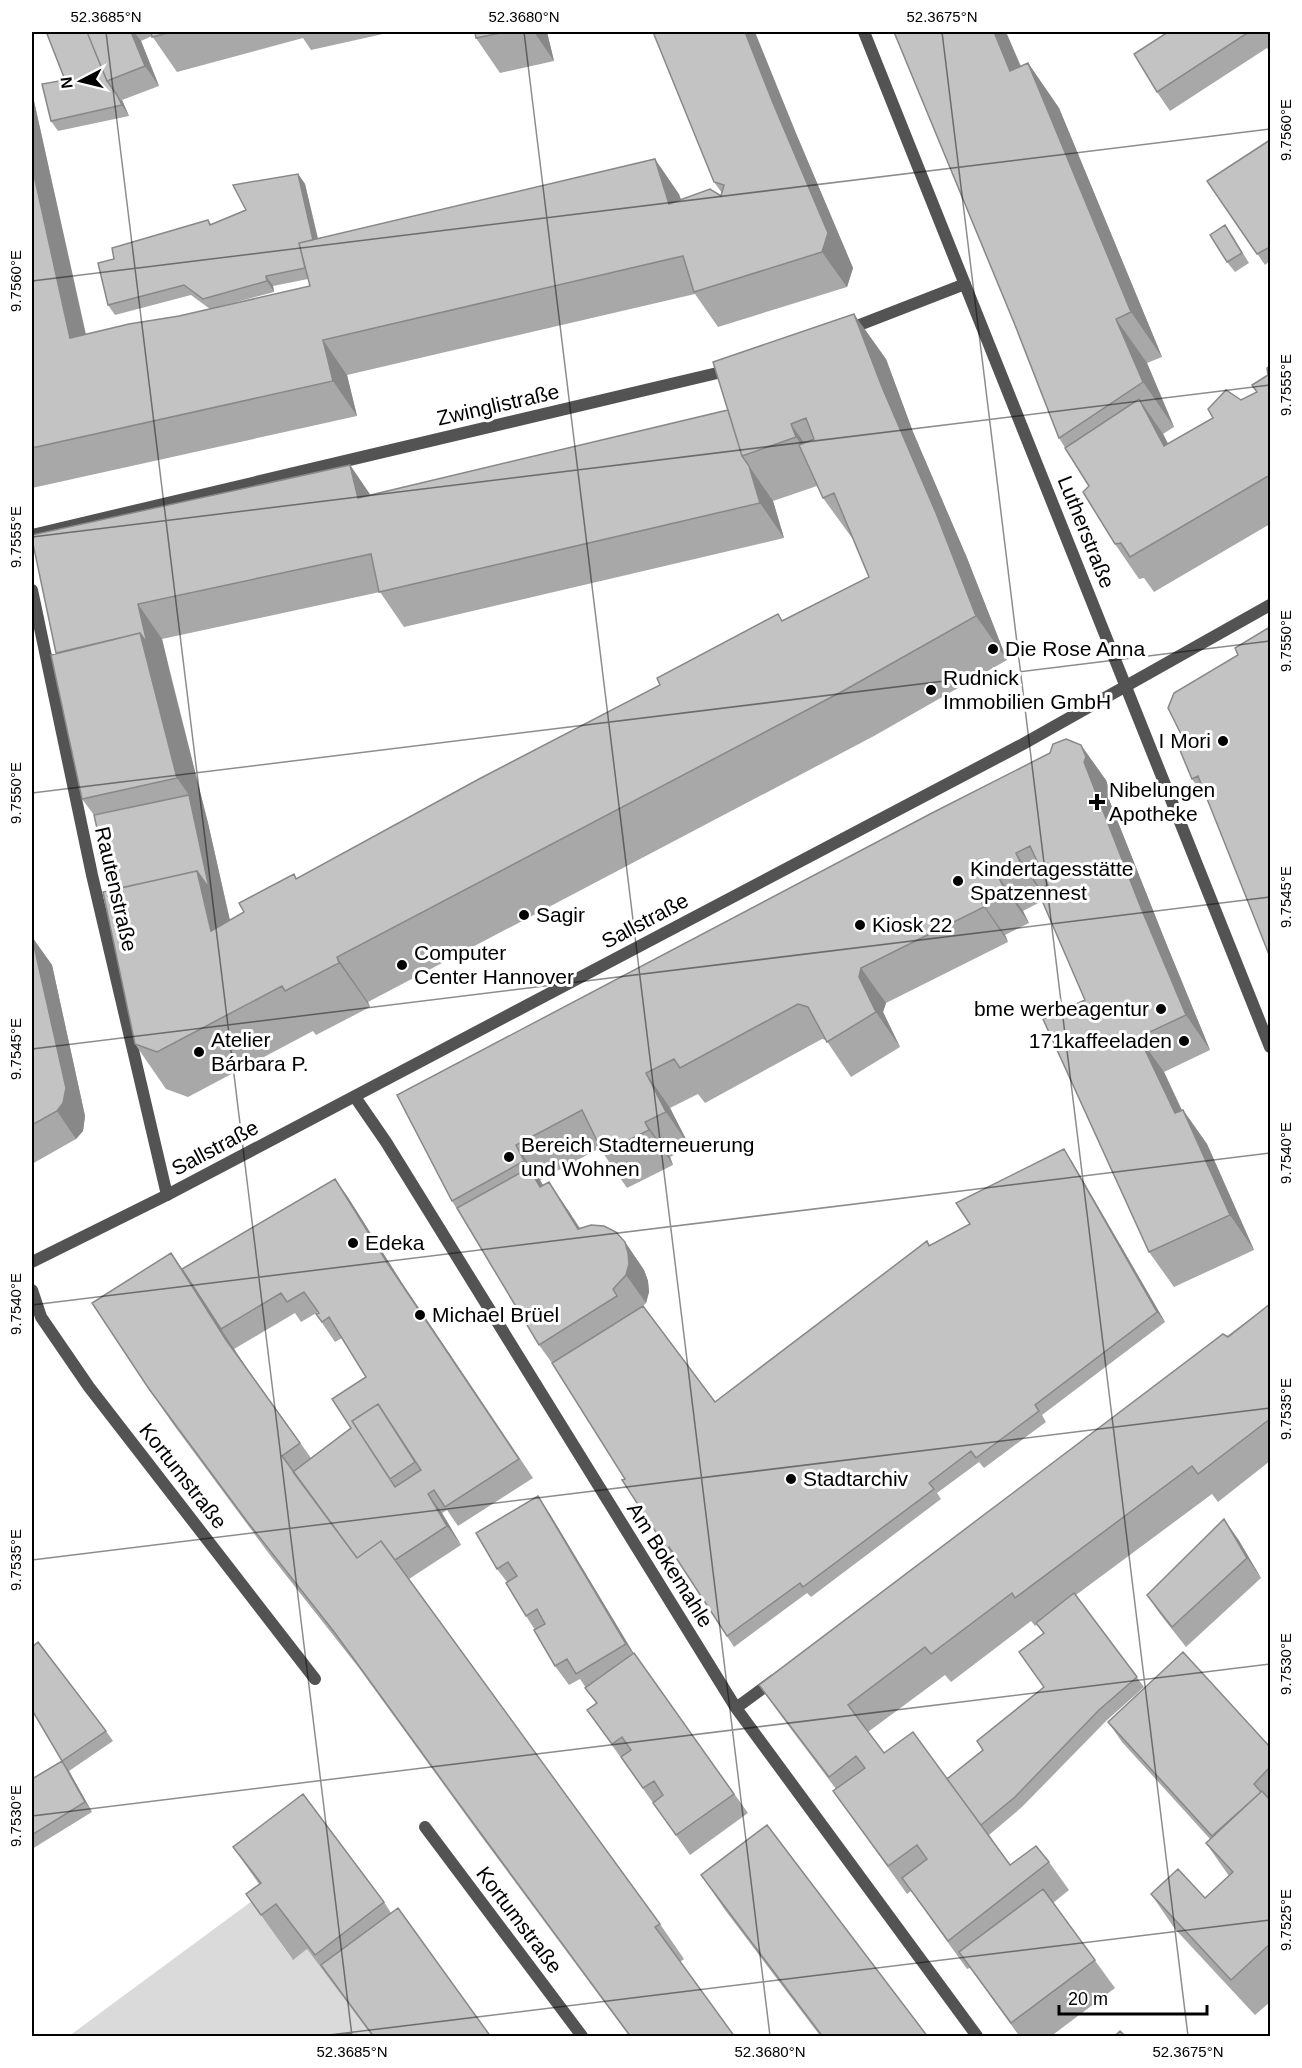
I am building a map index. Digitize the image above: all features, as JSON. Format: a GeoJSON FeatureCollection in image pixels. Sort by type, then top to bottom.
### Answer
{"type":"FeatureCollection","features":[{"type":"Feature","properties":{"kind":"street","name":"Lutherstraße"},"geometry":{"type":"LineString","coordinates":[[864,32],[1270,1047]]}},
{"type":"Feature","properties":{"kind":"street"},"geometry":{"type":"LineString","coordinates":[[837,334],[965,285]]}},
{"type":"Feature","properties":{"kind":"street","name":"Zwinglistraße"},"geometry":{"type":"LineString","coordinates":[[32,535],[739,368]]}},
{"type":"Feature","properties":{"kind":"street","name":"Rautenstraße"},"geometry":{"type":"LineString","coordinates":[[32,590],[92,875],[167,1196]]}},
{"type":"Feature","properties":{"kind":"street","name":"Sallstraße"},"geometry":{"type":"LineString","coordinates":[[32,1262],[167,1196],[1023,744],[1270,605]]}},
{"type":"Feature","properties":{"kind":"street","name":"Am Bokemahle"},"geometry":{"type":"LineString","coordinates":[[355,1097],[386,1142],[736,1708],[977,2037]]}},
{"type":"Feature","properties":{"kind":"street","name":"Kortumstraße"},"geometry":{"type":"LineString","coordinates":[[32,1290],[41,1317],[89,1387],[315,1679]]}},
{"type":"Feature","properties":{"kind":"street"},"geometry":{"type":"LineString","coordinates":[[736,1708],[784,1673]]}},
{"type":"Feature","properties":{"kind":"street","name":"Kortumstraße"},"geometry":{"type":"LineString","coordinates":[[425,1827],[582,2037]]}},
{"type":"Feature","properties":{"kind":"shaded area"},"geometry":{"type":"Polygon","coordinates":[[[264,1892],[278,1939],[292,1959],[307,1949],[373,2036],[69,2036],[264,1892]]]}},
{"type":"Feature","properties":{"kind":"building"},"geometry":{"type":"Polygon","coordinates":[[[87,32],[107,81],[122,105],[51,121],[42,84],[65,80],[47,34],[87,32]]]}},
{"type":"Feature","properties":{"kind":"building"},"geometry":{"type":"Polygon","coordinates":[[[87,32],[131,32],[145,66],[107,81],[87,32]]]}},
{"type":"Feature","properties":{"kind":"building"},"geometry":{"type":"Polygon","coordinates":[[[151,32],[172,32],[152,37],[151,32]]]}},
{"type":"Feature","properties":{"kind":"building"},"geometry":{"type":"Polygon","coordinates":[[[475,32],[505,32],[476,38],[475,32]]]}},
{"type":"Feature","properties":{"kind":"building"},"geometry":{"type":"Polygon","coordinates":[[[653,32],[745,32],[828,233],[822,252],[694,292],[683,256],[323,340],[333,381],[32,448],[32,166],[70,338],[129,324],[179,316],[310,286],[299,243],[655,159],[669,204],[710,189],[721,196],[724,185],[714,182],[653,32]]]}},
{"type":"Feature","properties":{"kind":"building"},"geometry":{"type":"Polygon","coordinates":[[[894,32],[994,32],[1010,71],[1028,63],[1131,312],[1116,319],[1143,382],[1059,438],[1015,325],[894,32]]]}},
{"type":"Feature","properties":{"kind":"building"},"geometry":{"type":"Polygon","coordinates":[[[1168,32],[1249,32],[1157,92],[1134,54],[1168,32]]]}},
{"type":"Feature","properties":{"kind":"building"},"geometry":{"type":"Polygon","coordinates":[[[1270,140],[1270,247],[1257,254],[1207,181],[1270,140]]]}},
{"type":"Feature","properties":{"kind":"building"},"geometry":{"type":"Polygon","coordinates":[[[298,174],[313,240],[299,243],[305,268],[266,276],[267,281],[203,299],[184,285],[108,305],[98,263],[114,259],[112,248],[208,220],[210,225],[246,210],[233,185],[298,174]]]}},
{"type":"Feature","properties":{"kind":"building"},"geometry":{"type":"Polygon","coordinates":[[[1225,225],[1242,253],[1227,262],[1210,235],[1225,225]]]}},
{"type":"Feature","properties":{"kind":"building"},"geometry":{"type":"Polygon","coordinates":[[[854,314],[976,616],[843,691],[337,957],[339,963],[285,991],[282,986],[157,1052],[135,1044],[103,892],[197,871],[211,931],[244,912],[239,903],[294,874],[296,879],[479,779],[660,685],[657,678],[778,614],[782,621],[869,577],[834,493],[823,498],[799,445],[814,439],[806,418],[791,424],[796,437],[742,456],[713,362],[854,314]]]}},
{"type":"Feature","properties":{"kind":"building"},"geometry":{"type":"Polygon","coordinates":[[[1270,366],[1270,475],[1130,557],[1121,543],[1115,544],[1083,492],[1089,486],[1065,448],[1139,399],[1164,446],[1213,418],[1208,409],[1226,390],[1241,400],[1257,392],[1252,385],[1268,375],[1267,368],[1270,366]]]}},
{"type":"Feature","properties":{"kind":"building"},"geometry":{"type":"Polygon","coordinates":[[[728,410],[760,503],[379,592],[371,554],[138,604],[147,643],[140,633],[56,653],[32,535],[350,465],[358,498],[728,410]]]}},
{"type":"Feature","properties":{"kind":"building"},"geometry":{"type":"Polygon","coordinates":[[[1268,628],[1270,633],[1270,957],[1198,776],[1192,779],[1176,741],[1183,738],[1168,708],[1174,693],[1238,655],[1235,648],[1268,628]]]}},
{"type":"Feature","properties":{"kind":"building"},"geometry":{"type":"Polygon","coordinates":[[[140,633],[177,778],[82,799],[51,655],[140,633]]]}},
{"type":"Feature","properties":{"kind":"building"},"geometry":{"type":"Polygon","coordinates":[[[1066,739],[1081,745],[1086,757],[1084,762],[1186,1015],[1139,1037],[1175,1113],[1183,1110],[1230,1215],[1149,1252],[1043,1019],[1085,1000],[1037,889],[1048,885],[1030,846],[1016,853],[1021,864],[998,876],[1004,888],[981,901],[984,907],[861,968],[859,977],[876,1012],[827,1042],[808,1007],[798,1004],[680,1068],[674,1059],[646,1073],[666,1112],[645,1122],[649,1130],[603,1153],[582,1110],[516,1145],[524,1161],[452,1201],[397,1095],[1050,753],[1053,744],[1066,739]]]}},
{"type":"Feature","properties":{"kind":"building"},"geometry":{"type":"Polygon","coordinates":[[[189,795],[209,888],[197,871],[111,890],[94,815],[189,795]]]}},
{"type":"Feature","properties":{"kind":"building"},"geometry":{"type":"Polygon","coordinates":[[[32,937],[66,1088],[63,1103],[57,1111],[32,1125],[32,937]]]}},
{"type":"Feature","properties":{"kind":"building"},"geometry":{"type":"Polygon","coordinates":[[[1064,1149],[1157,1312],[1035,1405],[1039,1411],[976,1458],[971,1451],[929,1483],[934,1489],[803,1587],[800,1583],[727,1636],[622,1480],[625,1479],[552,1363],[643,1306],[715,1402],[927,1241],[929,1246],[970,1224],[956,1203],[1064,1149]]]}},
{"type":"Feature","properties":{"kind":"building"},"geometry":{"type":"Polygon","coordinates":[[[529,1168],[540,1187],[549,1182],[578,1229],[591,1225],[604,1226],[616,1232],[625,1242],[629,1264],[626,1275],[613,1289],[617,1296],[539,1345],[457,1208],[529,1168]]]}},
{"type":"Feature","properties":{"kind":"building"},"geometry":{"type":"Polygon","coordinates":[[[335,1179],[388,1264],[519,1459],[445,1507],[434,1490],[428,1494],[447,1526],[395,1560],[381,1541],[357,1558],[293,1472],[351,1428],[332,1399],[366,1377],[329,1317],[322,1322],[316,1314],[319,1313],[304,1292],[287,1302],[281,1293],[221,1329],[182,1269],[335,1179]],[[378,1404],[352,1421],[395,1487],[421,1470],[378,1404]]]}},
{"type":"Feature","properties":{"kind":"building"},"geometry":{"type":"Polygon","coordinates":[[[171,1253],[226,1340],[300,1443],[282,1456],[357,1558],[381,1541],[660,1924],[655,1927],[735,2037],[631,2037],[335,1633],[246,1520],[149,1389],[92,1303],[171,1253]]]}},
{"type":"Feature","properties":{"kind":"building"},"geometry":{"type":"Polygon","coordinates":[[[1270,1304],[1270,1419],[1198,1474],[1192,1466],[1015,1598],[1012,1593],[931,1654],[925,1647],[848,1705],[884,1753],[913,1732],[1010,1865],[1036,1846],[1049,1862],[948,1941],[902,1878],[927,1859],[917,1845],[888,1866],[833,1791],[865,1768],[856,1756],[829,1777],[759,1685],[1223,1334],[1228,1337],[1270,1304]]]}},
{"type":"Feature","properties":{"kind":"building"},"geometry":{"type":"Polygon","coordinates":[[[378,1404],[415,1462],[390,1479],[352,1421],[378,1404]]]}},
{"type":"Feature","properties":{"kind":"building"},"geometry":{"type":"Polygon","coordinates":[[[538,1496],[626,1644],[576,1674],[567,1659],[555,1666],[534,1630],[545,1624],[537,1609],[526,1616],[506,1583],[517,1576],[508,1562],[497,1569],[476,1533],[538,1496]]]}},
{"type":"Feature","properties":{"kind":"building"},"geometry":{"type":"Polygon","coordinates":[[[1224,1519],[1247,1558],[1172,1627],[1147,1595],[1224,1519]]]}},
{"type":"Feature","properties":{"kind":"building"},"geometry":{"type":"Polygon","coordinates":[[[1074,1593],[1137,1677],[1099,1710],[1015,1797],[981,1825],[947,1779],[983,1750],[977,1741],[1044,1687],[1019,1652],[1044,1633],[1036,1623],[1074,1593]]]}},
{"type":"Feature","properties":{"kind":"building"},"geometry":{"type":"Polygon","coordinates":[[[38,1642],[106,1731],[62,1761],[32,1710],[32,1647],[38,1642]]]}},
{"type":"Feature","properties":{"kind":"building"},"geometry":{"type":"Polygon","coordinates":[[[1183,1652],[1270,1747],[1270,1767],[1254,1784],[1261,1792],[1212,1836],[1108,1722],[1183,1652]]]}},
{"type":"Feature","properties":{"kind":"building"},"geometry":{"type":"Polygon","coordinates":[[[634,1653],[734,1794],[676,1835],[653,1803],[663,1795],[654,1781],[643,1788],[621,1757],[631,1750],[622,1737],[612,1744],[587,1710],[597,1703],[585,1688],[634,1653]]]}},
{"type":"Feature","properties":{"kind":"building"},"geometry":{"type":"Polygon","coordinates":[[[62,1761],[85,1802],[32,1835],[32,1779],[62,1761]]]}},
{"type":"Feature","properties":{"kind":"building"},"geometry":{"type":"Polygon","coordinates":[[[1262,1791],[1270,1800],[1270,1944],[1231,1980],[1151,1894],[1178,1869],[1205,1898],[1233,1872],[1206,1843],[1262,1791]]]}},
{"type":"Feature","properties":{"kind":"building"},"geometry":{"type":"Polygon","coordinates":[[[303,1794],[384,1902],[315,1955],[276,1904],[261,1915],[246,1894],[261,1883],[233,1847],[303,1794]]]}},
{"type":"Feature","properties":{"kind":"building"},"geometry":{"type":"Polygon","coordinates":[[[767,1825],[928,2037],[823,2037],[701,1875],[767,1825]]]}},
{"type":"Feature","properties":{"kind":"building"},"geometry":{"type":"Polygon","coordinates":[[[1043,1889],[1095,1960],[1011,2023],[959,1952],[1043,1889]]]}},
{"type":"Feature","properties":{"kind":"building"},"geometry":{"type":"Polygon","coordinates":[[[398,1908],[491,2037],[374,2037],[321,1965],[398,1908]]]}},
{"type":"Feature","properties":{"kind":"building"},"geometry":{"type":"Polygon","coordinates":[[[1120,2031],[1126,2037],[1114,2037],[1120,2031]]]}},
{"type":"Feature","properties":{"kind":"place","name":"Die Rose Anna"},"geometry":{"type":"Point","coordinates":[993,649]}},
{"type":"Feature","properties":{"kind":"place","name":"Rudnick Immobilien GmbH"},"geometry":{"type":"Point","coordinates":[931,690]}},
{"type":"Feature","properties":{"kind":"place","name":"I Mori"},"geometry":{"type":"Point","coordinates":[1223,741]}},
{"type":"Feature","properties":{"kind":"place","name":"Nibelungen Apotheke"},"geometry":{"type":"Point","coordinates":[1097,802]}},
{"type":"Feature","properties":{"kind":"place","name":"Kindertagesstätte Spatzennest"},"geometry":{"type":"Point","coordinates":[958,881]}},
{"type":"Feature","properties":{"kind":"place","name":"Sagir"},"geometry":{"type":"Point","coordinates":[524,915]}},
{"type":"Feature","properties":{"kind":"place","name":"Kiosk 22"},"geometry":{"type":"Point","coordinates":[860,925]}},
{"type":"Feature","properties":{"kind":"place","name":"Computer Center Hannover"},"geometry":{"type":"Point","coordinates":[402,965]}},
{"type":"Feature","properties":{"kind":"place","name":"bme werbeagentur"},"geometry":{"type":"Point","coordinates":[1161,1009]}},
{"type":"Feature","properties":{"kind":"place","name":"171kaffeeladen"},"geometry":{"type":"Point","coordinates":[1184,1041]}},
{"type":"Feature","properties":{"kind":"place","name":"Atelier Bárbara P."},"geometry":{"type":"Point","coordinates":[199,1052]}},
{"type":"Feature","properties":{"kind":"place","name":"Bereich Stadterneuerung und Wohnen"},"geometry":{"type":"Point","coordinates":[509,1157]}},
{"type":"Feature","properties":{"kind":"place","name":"Edeka"},"geometry":{"type":"Point","coordinates":[353,1243]}},
{"type":"Feature","properties":{"kind":"place","name":"Michael Brüel"},"geometry":{"type":"Point","coordinates":[420,1315]}},
{"type":"Feature","properties":{"kind":"place","name":"Stadtarchiv"},"geometry":{"type":"Point","coordinates":[791,1479]}}]}
